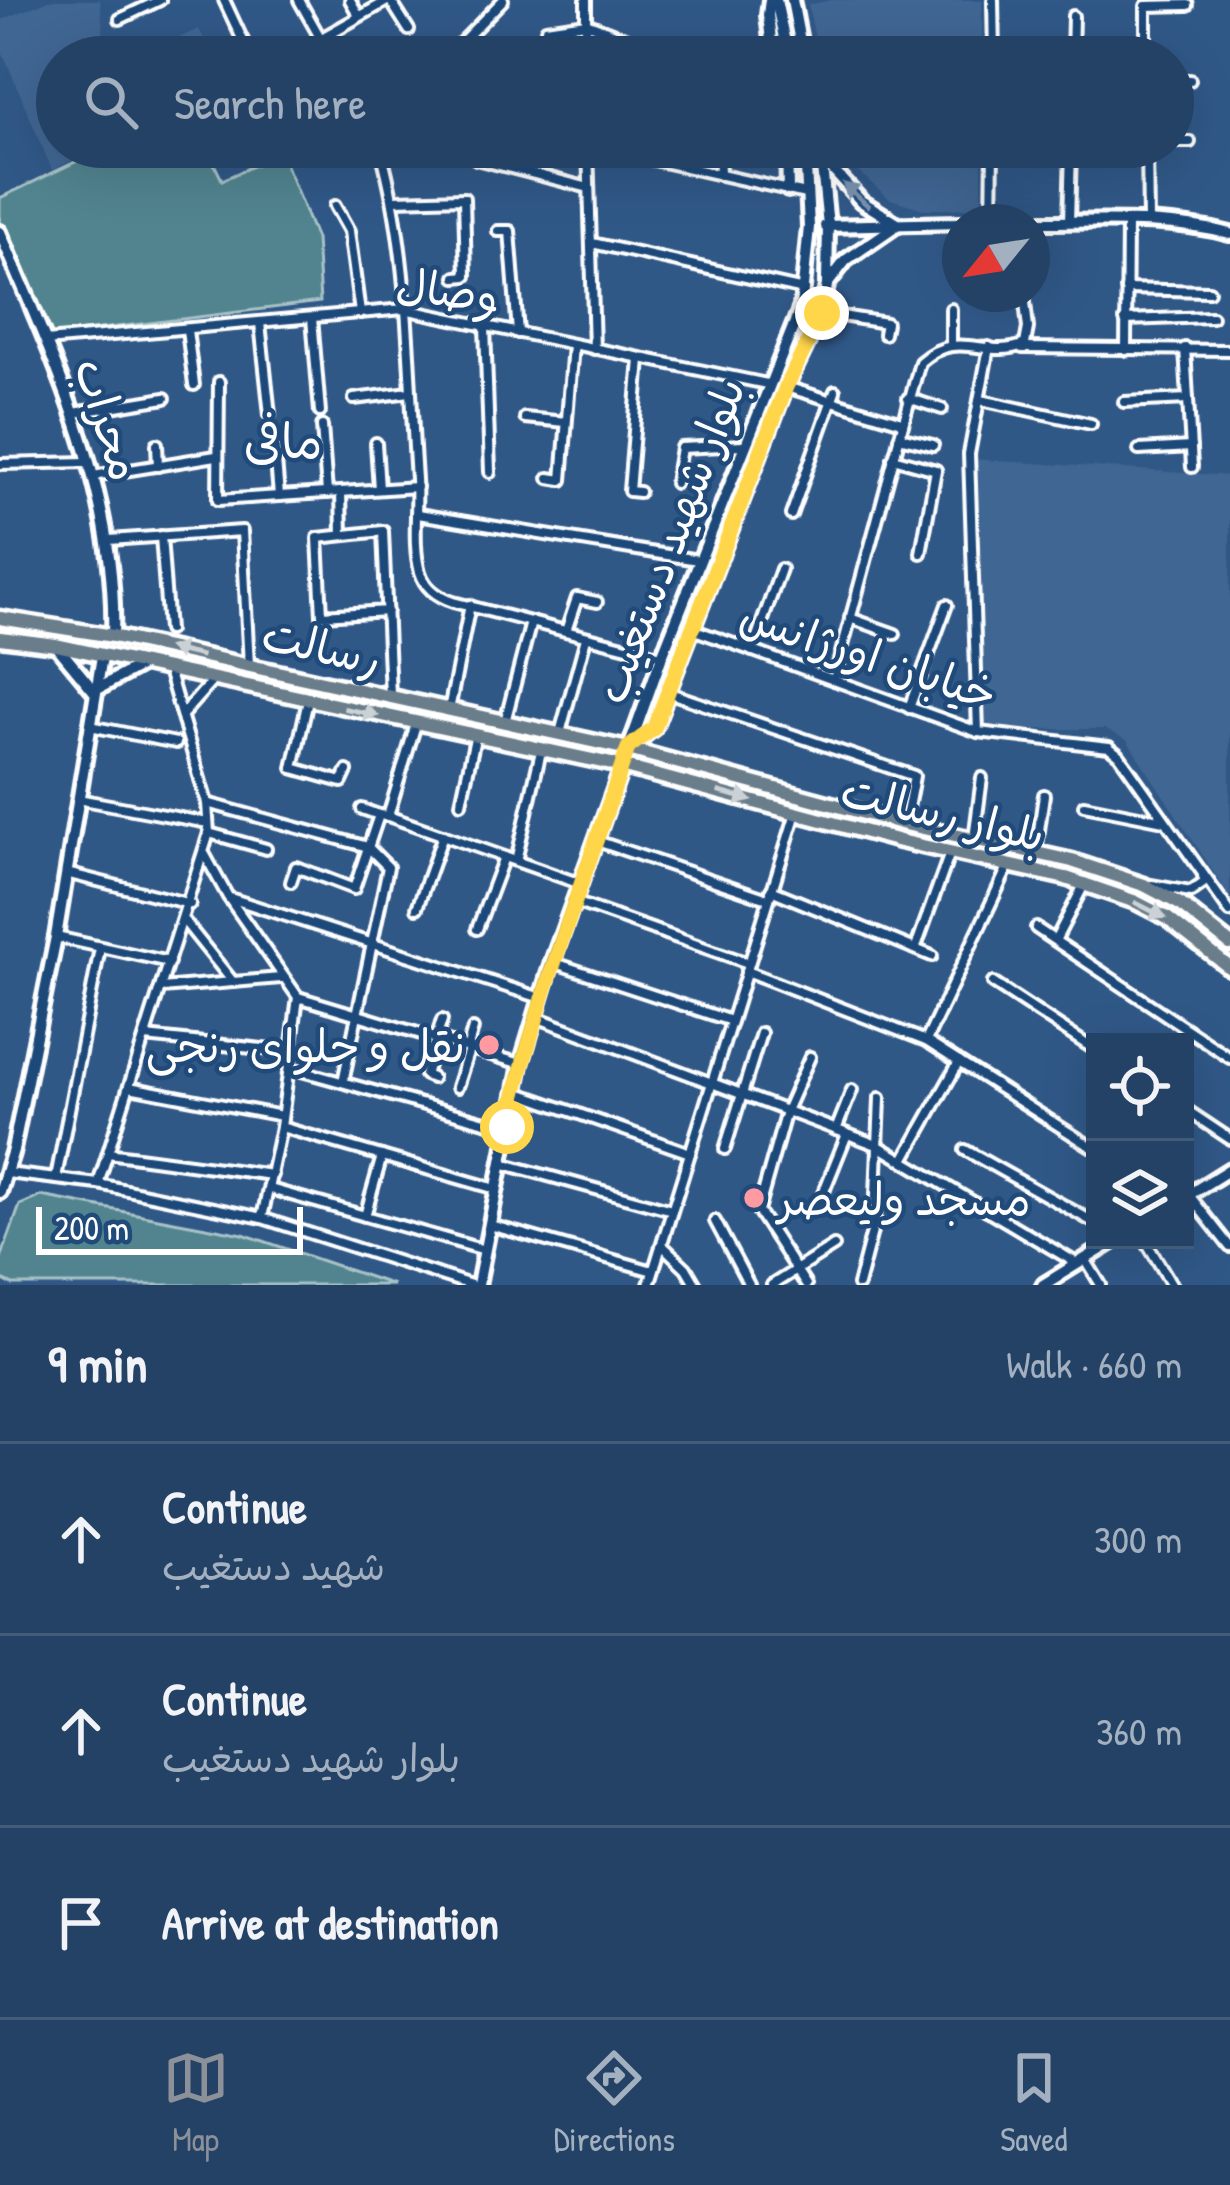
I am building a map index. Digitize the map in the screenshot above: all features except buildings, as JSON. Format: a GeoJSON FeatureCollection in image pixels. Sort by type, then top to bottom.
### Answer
{"type":"FeatureCollection","features":[{"type":"Feature","properties":{"kind":"main road"},"geometry":{"type":"LineString","coordinates":[[770,36],[768,15],[773,0]]}},
{"type":"Feature","properties":{"kind":"main road"},"geometry":{"type":"LineString","coordinates":[[773,0],[782,36]]}},
{"type":"Feature","properties":{"kind":"main road"},"geometry":{"type":"LineString","coordinates":[[792,0],[799,36]]}},
{"type":"Feature","properties":{"kind":"main road"},"geometry":{"type":"LineString","coordinates":[[787,168],[788,190]]}},
{"type":"Feature","properties":{"kind":"main road","name":"بلوار شهید دستغیب"},"geometry":{"type":"LineString","coordinates":[[628,748],[806,290],[805,168]]}},
{"type":"Feature","properties":{"kind":"main road","name":"بلوار شهید دستغیب"},"geometry":{"type":"LineString","coordinates":[[628,748],[654,728],[786,387],[822,313],[828,226],[822,168]]}},
{"type":"Feature","properties":{"kind":"main road"},"geometry":{"type":"LineString","coordinates":[[833,168],[861,201],[899,224]]}},
{"type":"Feature","properties":{"kind":"main road"},"geometry":{"type":"LineString","coordinates":[[1050,222],[1196,225],[1230,235]]}},
{"type":"Feature","properties":{"kind":"main road"},"geometry":{"type":"LineString","coordinates":[[809,227],[942,223]]}},
{"type":"Feature","properties":{"kind":"main road"},"geometry":{"type":"LineString","coordinates":[[827,285],[846,260],[899,224]]}},
{"type":"Feature","properties":{"kind":"main road","name":"محراب"},"geometry":{"type":"LineString","coordinates":[[0,232],[74,413],[93,476],[115,586],[113,636]]}},
{"type":"Feature","properties":{"kind":"main road"},"geometry":{"type":"LineString","coordinates":[[767,384],[786,387]]}},
{"type":"Feature","properties":{"kind":"main road","name":"رسالت"},"geometry":{"type":"LineString","coordinates":[[0,618],[113,636],[628,748]]}},
{"type":"Feature","properties":{"kind":"main road","name":"رسالت"},"geometry":{"type":"LineString","coordinates":[[0,638],[56,645],[622,766]]}},
{"type":"Feature","properties":{"kind":"main road"},"geometry":{"type":"LineString","coordinates":[[56,645],[94,691]]}},
{"type":"Feature","properties":{"kind":"main road"},"geometry":{"type":"LineString","coordinates":[[0,1192],[56,937],[102,656]]}},
{"type":"Feature","properties":{"kind":"main road"},"geometry":{"type":"LineString","coordinates":[[94,691],[143,664]]}},
{"type":"Feature","properties":{"kind":"main road"},"geometry":{"type":"LineString","coordinates":[[446,730],[449,711]]}},
{"type":"Feature","properties":{"kind":"main road"},"geometry":{"type":"LineString","coordinates":[[474,1285],[521,1064],[578,883],[628,748]]}},
{"type":"Feature","properties":{"kind":"main road","name":"بلوار رسالت"},"geometry":{"type":"LineString","coordinates":[[628,748],[905,824],[1072,860],[1144,885],[1180,904],[1230,944]]}},
{"type":"Feature","properties":{"kind":"main road","name":"بلوار رسالت"},"geometry":{"type":"LineString","coordinates":[[622,766],[901,841],[1085,883],[1167,918],[1230,968]]}},
{"type":"Feature","properties":{"kind":"main road"},"geometry":{"type":"LineString","coordinates":[[901,841],[905,824]]}},
{"type":"Feature","properties":{"kind":"main road"},"geometry":{"type":"LineString","coordinates":[[1066,878],[1072,860]]}},
{"type":"Feature","properties":{"kind":"main road"},"geometry":{"type":"LineString","coordinates":[[1194,1192],[1230,1169]]}},
{"type":"Feature","properties":{"kind":"main road"},"geometry":{"type":"LineString","coordinates":[[1043,1285],[1101,1249]]}},
{"type":"Feature","properties":{"kind":"street"},"geometry":{"type":"LineString","coordinates":[[119,19],[160,0]]}},
{"type":"Feature","properties":{"kind":"street"},"geometry":{"type":"LineString","coordinates":[[224,0],[241,36]]}},
{"type":"Feature","properties":{"kind":"street"},"geometry":{"type":"LineString","coordinates":[[299,0],[318,36]]}},
{"type":"Feature","properties":{"kind":"street"},"geometry":{"type":"LineString","coordinates":[[350,0],[359,16]]}},
{"type":"Feature","properties":{"kind":"street"},"geometry":{"type":"LineString","coordinates":[[325,36],[389,0],[409,30]]}},
{"type":"Feature","properties":{"kind":"street"},"geometry":{"type":"LineString","coordinates":[[468,36],[503,0]]}},
{"type":"Feature","properties":{"kind":"street"},"geometry":{"type":"LineString","coordinates":[[586,0],[586,36]]}},
{"type":"Feature","properties":{"kind":"street"},"geometry":{"type":"LineString","coordinates":[[993,0],[994,36]]}},
{"type":"Feature","properties":{"kind":"street"},"geometry":{"type":"LineString","coordinates":[[1146,36],[1146,6],[1188,5]]}},
{"type":"Feature","properties":{"kind":"street"},"geometry":{"type":"LineString","coordinates":[[1072,16],[1072,36]]}},
{"type":"Feature","properties":{"kind":"street"},"geometry":{"type":"LineString","coordinates":[[546,29],[586,23],[620,36]]}},
{"type":"Feature","properties":{"kind":"street"},"geometry":{"type":"LineString","coordinates":[[386,168],[395,200],[421,574],[441,598],[662,656]]}},
{"type":"Feature","properties":{"kind":"street"},"geometry":{"type":"LineString","coordinates":[[511,168],[589,188]]}},
{"type":"Feature","properties":{"kind":"street"},"geometry":{"type":"LineString","coordinates":[[590,168],[594,350]]}},
{"type":"Feature","properties":{"kind":"street"},"geometry":{"type":"LineString","coordinates":[[689,168],[806,194]]}},
{"type":"Feature","properties":{"kind":"street"},"geometry":{"type":"LineString","coordinates":[[720,168],[720,175]]}},
{"type":"Feature","properties":{"kind":"street"},"geometry":{"type":"LineString","coordinates":[[992,204],[993,168]]}},
{"type":"Feature","properties":{"kind":"street"},"geometry":{"type":"LineString","coordinates":[[1069,222],[1070,168]]}},
{"type":"Feature","properties":{"kind":"street"},"geometry":{"type":"LineString","coordinates":[[1147,168],[1148,222]]}},
{"type":"Feature","properties":{"kind":"street"},"geometry":{"type":"LineString","coordinates":[[395,200],[464,198],[466,276],[456,277]]}},
{"type":"Feature","properties":{"kind":"street"},"geometry":{"type":"LineString","coordinates":[[334,206],[349,230],[360,314]]}},
{"type":"Feature","properties":{"kind":"street"},"geometry":{"type":"LineString","coordinates":[[1126,221],[1126,350]]}},
{"type":"Feature","properties":{"kind":"street"},"geometry":{"type":"LineString","coordinates":[[497,231],[510,231],[518,333]]}},
{"type":"Feature","properties":{"kind":"street"},"geometry":{"type":"LineString","coordinates":[[592,243],[806,290]]}},
{"type":"Feature","properties":{"kind":"street"},"geometry":{"type":"LineString","coordinates":[[1126,289],[1209,291]]}},
{"type":"Feature","properties":{"kind":"street","name":"وصال"},"geometry":{"type":"LineString","coordinates":[[46,341],[404,309],[767,384]]}},
{"type":"Feature","properties":{"kind":"street"},"geometry":{"type":"LineString","coordinates":[[951,312],[951,343]]}},
{"type":"Feature","properties":{"kind":"street"},"geometry":{"type":"LineString","coordinates":[[1019,348],[1028,336],[1026,312]]}},
{"type":"Feature","properties":{"kind":"street"},"geometry":{"type":"LineString","coordinates":[[822,313],[886,323],[884,334]]}},
{"type":"Feature","properties":{"kind":"street"},"geometry":{"type":"LineString","coordinates":[[1125,320],[1212,317]]}},
{"type":"Feature","properties":{"kind":"street"},"geometry":{"type":"LineString","coordinates":[[312,318],[320,412]]}},
{"type":"Feature","properties":{"kind":"street"},"geometry":{"type":"LineString","coordinates":[[260,323],[269,415]]}},
{"type":"Feature","properties":{"kind":"street"},"geometry":{"type":"LineString","coordinates":[[485,326],[490,472]]}},
{"type":"Feature","properties":{"kind":"street"},"geometry":{"type":"LineString","coordinates":[[188,330],[194,385]]}},
{"type":"Feature","properties":{"kind":"street"},"geometry":{"type":"LineString","coordinates":[[834,679],[908,398],[920,362],[935,349],[951,343],[1230,350]]}},
{"type":"Feature","properties":{"kind":"street"},"geometry":{"type":"LineString","coordinates":[[549,478],[562,480],[573,345]]}},
{"type":"Feature","properties":{"kind":"street"},"geometry":{"type":"LineString","coordinates":[[978,732],[969,454],[989,347]]}},
{"type":"Feature","properties":{"kind":"street"},"geometry":{"type":"LineString","coordinates":[[1185,349],[1192,467]]}},
{"type":"Feature","properties":{"kind":"street"},"geometry":{"type":"LineString","coordinates":[[639,491],[629,490],[640,359]]}},
{"type":"Feature","properties":{"kind":"street"},"geometry":{"type":"LineString","coordinates":[[219,382],[218,500],[417,487]]}},
{"type":"Feature","properties":{"kind":"street"},"geometry":{"type":"LineString","coordinates":[[786,387],[834,396],[902,422]]}},
{"type":"Feature","properties":{"kind":"street"},"geometry":{"type":"LineString","coordinates":[[354,398],[410,392]]}},
{"type":"Feature","properties":{"kind":"street"},"geometry":{"type":"LineString","coordinates":[[791,515],[834,396]]}},
{"type":"Feature","properties":{"kind":"street"},"geometry":{"type":"LineString","coordinates":[[74,413],[165,398]]}},
{"type":"Feature","properties":{"kind":"street"},"geometry":{"type":"LineString","coordinates":[[908,398],[943,409]]}},
{"type":"Feature","properties":{"kind":"street"},"geometry":{"type":"LineString","coordinates":[[1124,402],[1188,398]]}},
{"type":"Feature","properties":{"kind":"street"},"geometry":{"type":"LineString","coordinates":[[981,400],[1091,424]]}},
{"type":"Feature","properties":{"kind":"street"},"geometry":{"type":"LineString","coordinates":[[525,418],[566,422]]}},
{"type":"Feature","properties":{"kind":"street"},"geometry":{"type":"LineString","coordinates":[[322,426],[327,493]]}},
{"type":"Feature","properties":{"kind":"street"},"geometry":{"type":"LineString","coordinates":[[274,437],[279,496]]}},
{"type":"Feature","properties":{"kind":"street"},"geometry":{"type":"LineString","coordinates":[[898,437],[933,445]]}},
{"type":"Feature","properties":{"kind":"street"},"geometry":{"type":"LineString","coordinates":[[376,443],[379,489]]}},
{"type":"Feature","properties":{"kind":"street"},"geometry":{"type":"LineString","coordinates":[[157,444],[158,466]]}},
{"type":"Feature","properties":{"kind":"street"},"geometry":{"type":"LineString","coordinates":[[675,483],[681,448],[743,445]]}},
{"type":"Feature","properties":{"kind":"street"},"geometry":{"type":"LineString","coordinates":[[1139,450],[1191,447]]}},
{"type":"Feature","properties":{"kind":"street"},"geometry":{"type":"LineString","coordinates":[[93,476],[216,456]]}},
{"type":"Feature","properties":{"kind":"street"},"geometry":{"type":"LineString","coordinates":[[893,458],[936,470],[920,553]]}},
{"type":"Feature","properties":{"kind":"street"},"geometry":{"type":"LineString","coordinates":[[0,464],[89,462]]}},
{"type":"Feature","properties":{"kind":"street"},"geometry":{"type":"LineString","coordinates":[[341,492],[342,536]]}},
{"type":"Feature","properties":{"kind":"street"},"geometry":{"type":"LineString","coordinates":[[418,514],[698,560]]}},
{"type":"Feature","properties":{"kind":"street"},"geometry":{"type":"LineString","coordinates":[[109,539],[242,531],[248,666]]}},
{"type":"Feature","properties":{"kind":"street"},"geometry":{"type":"LineString","coordinates":[[387,611],[322,615],[318,538],[382,531],[387,611],[391,698]]}},
{"type":"Feature","properties":{"kind":"street"},"geometry":{"type":"LineString","coordinates":[[161,536],[168,630]]}},
{"type":"Feature","properties":{"kind":"street"},"geometry":{"type":"LineString","coordinates":[[752,651],[781,569]]}},
{"type":"Feature","properties":{"kind":"street"},"geometry":{"type":"LineString","coordinates":[[566,631],[577,598],[597,602]]}},
{"type":"Feature","properties":{"kind":"street"},"geometry":{"type":"LineString","coordinates":[[449,711],[470,605]]}},
{"type":"Feature","properties":{"kind":"street"},"geometry":{"type":"LineString","coordinates":[[909,708],[947,605]]}},
{"type":"Feature","properties":{"kind":"street"},"geometry":{"type":"LineString","coordinates":[[850,618],[895,634]]}},
{"type":"Feature","properties":{"kind":"street"},"geometry":{"type":"LineString","coordinates":[[505,724],[531,622]]}},
{"type":"Feature","properties":{"kind":"street","name":"خیابان اورژانس"},"geometry":{"type":"LineString","coordinates":[[692,629],[978,732],[1109,747],[1230,912]]}},
{"type":"Feature","properties":{"kind":"street"},"geometry":{"type":"LineString","coordinates":[[559,735],[586,638]]}},
{"type":"Feature","properties":{"kind":"street"},"geometry":{"type":"LineString","coordinates":[[98,1184],[190,904],[209,828],[207,802],[168,670]]}},
{"type":"Feature","properties":{"kind":"street"},"geometry":{"type":"LineString","coordinates":[[181,716],[213,680]]}},
{"type":"Feature","properties":{"kind":"street"},"geometry":{"type":"LineString","coordinates":[[668,692],[914,776],[905,824]]}},
{"type":"Feature","properties":{"kind":"street"},"geometry":{"type":"LineString","coordinates":[[308,700],[293,768],[342,782],[346,771]]}},
{"type":"Feature","properties":{"kind":"street"},"geometry":{"type":"LineString","coordinates":[[291,882],[296,868],[354,889],[416,724]]}},
{"type":"Feature","properties":{"kind":"street"},"geometry":{"type":"LineString","coordinates":[[90,726],[176,743]]}},
{"type":"Feature","properties":{"kind":"street"},"geometry":{"type":"LineString","coordinates":[[461,803],[475,738]]}},
{"type":"Feature","properties":{"kind":"street"},"geometry":{"type":"LineString","coordinates":[[516,861],[541,751]]}},
{"type":"Feature","properties":{"kind":"street"},"geometry":{"type":"LineString","coordinates":[[974,839],[982,778]]}},
{"type":"Feature","properties":{"kind":"street"},"geometry":{"type":"LineString","coordinates":[[1036,852],[1044,795]]}},
{"type":"Feature","properties":{"kind":"street"},"geometry":{"type":"LineString","coordinates":[[78,799],[209,828],[266,849]]}},
{"type":"Feature","properties":{"kind":"street"},"geometry":{"type":"LineString","coordinates":[[207,802],[368,847],[388,872],[344,1082]]}},
{"type":"Feature","properties":{"kind":"street"},"geometry":{"type":"LineString","coordinates":[[1084,805],[1166,821]]}},
{"type":"Feature","properties":{"kind":"street"},"geometry":{"type":"LineString","coordinates":[[362,809],[578,883]]}},
{"type":"Feature","properties":{"kind":"street"},"geometry":{"type":"LineString","coordinates":[[649,1285],[796,813]]}},
{"type":"Feature","properties":{"kind":"street"},"geometry":{"type":"LineString","coordinates":[[417,908],[443,835]]}},
{"type":"Feature","properties":{"kind":"street"},"geometry":{"type":"LineString","coordinates":[[594,840],[770,895],[932,956]]}},
{"type":"Feature","properties":{"kind":"street"},"geometry":{"type":"LineString","coordinates":[[916,947],[951,851]]}},
{"type":"Feature","properties":{"kind":"street"},"geometry":{"type":"LineString","coordinates":[[205,855],[227,897],[298,998],[521,1064]]}},
{"type":"Feature","properties":{"kind":"street"},"geometry":{"type":"LineString","coordinates":[[477,928],[504,857]]}},
{"type":"Feature","properties":{"kind":"street"},"geometry":{"type":"LineString","coordinates":[[926,1041],[1009,865]]}},
{"type":"Feature","properties":{"kind":"street"},"geometry":{"type":"LineString","coordinates":[[1144,885],[1191,892],[1205,882],[1201,870]]}},
{"type":"Feature","properties":{"kind":"street"},"geometry":{"type":"LineString","coordinates":[[66,873],[190,904]]}},
{"type":"Feature","properties":{"kind":"street"},"geometry":{"type":"LineString","coordinates":[[1056,939],[1085,883]]}},
{"type":"Feature","properties":{"kind":"street"},"geometry":{"type":"LineString","coordinates":[[227,897],[542,998]]}},
{"type":"Feature","properties":{"kind":"street"},"geometry":{"type":"LineString","coordinates":[[572,901],[926,1041],[1086,1143]]}},
{"type":"Feature","properties":{"kind":"street"},"geometry":{"type":"LineString","coordinates":[[184,921],[233,982]]}},
{"type":"Feature","properties":{"kind":"street"},"geometry":{"type":"LineString","coordinates":[[1036,928],[1230,1058]]}},
{"type":"Feature","properties":{"kind":"street"},"geometry":{"type":"LineString","coordinates":[[56,937],[169,962]]}},
{"type":"Feature","properties":{"kind":"street"},"geometry":{"type":"LineString","coordinates":[[56,1178],[100,948]]}},
{"type":"Feature","properties":{"kind":"street"},"geometry":{"type":"LineString","coordinates":[[552,962],[731,1021]]}},
{"type":"Feature","properties":{"kind":"street"},"geometry":{"type":"LineString","coordinates":[[161,988],[282,978]]}},
{"type":"Feature","properties":{"kind":"street"},"geometry":{"type":"LineString","coordinates":[[993,983],[1086,1044]]}},
{"type":"Feature","properties":{"kind":"street"},"geometry":{"type":"LineString","coordinates":[[262,1217],[291,1068],[298,998]]}},
{"type":"Feature","properties":{"kind":"street"},"geometry":{"type":"LineString","coordinates":[[536,1017],[878,1145],[1081,1261],[1101,1285]]}},
{"type":"Feature","properties":{"kind":"street"},"geometry":{"type":"LineString","coordinates":[[432,1078],[425,1075],[442,1020]]}},
{"type":"Feature","properties":{"kind":"street"},"geometry":{"type":"LineString","coordinates":[[457,1087],[473,1029]]}},
{"type":"Feature","properties":{"kind":"street"},"geometry":{"type":"LineString","coordinates":[[725,1149],[761,1033]]}},
{"type":"Feature","properties":{"kind":"street"},"geometry":{"type":"LineString","coordinates":[[145,1037],[292,1052]]}},
{"type":"Feature","properties":{"kind":"street"},"geometry":{"type":"LineString","coordinates":[[806,1285],[758,1211],[786,1111],[810,1057]]}},
{"type":"Feature","properties":{"kind":"street"},"geometry":{"type":"LineString","coordinates":[[905,1158],[958,1062]]}},
{"type":"Feature","properties":{"kind":"street"},"geometry":{"type":"LineString","coordinates":[[291,1068],[507,1127]]}},
{"type":"Feature","properties":{"kind":"street"},"geometry":{"type":"LineString","coordinates":[[129,1087],[283,1116]]}},
{"type":"Feature","properties":{"kind":"street"},"geometry":{"type":"LineString","coordinates":[[836,1130],[852,1090]]}},
{"type":"Feature","properties":{"kind":"street"},"geometry":{"type":"LineString","coordinates":[[515,1092],[690,1153]]}},
{"type":"Feature","properties":{"kind":"street"},"geometry":{"type":"LineString","coordinates":[[858,1285],[875,1220],[880,1098]]}},
{"type":"Feature","properties":{"kind":"street"},"geometry":{"type":"LineString","coordinates":[[1194,1115],[1230,1139]]}},
{"type":"Feature","properties":{"kind":"street"},"geometry":{"type":"LineString","coordinates":[[281,1127],[496,1189]]}},
{"type":"Feature","properties":{"kind":"street"},"geometry":{"type":"LineString","coordinates":[[815,1211],[847,1134]]}},
{"type":"Feature","properties":{"kind":"street"},"geometry":{"type":"LineString","coordinates":[[965,1150],[1086,1218]]}},
{"type":"Feature","properties":{"kind":"street"},"geometry":{"type":"LineString","coordinates":[[108,1153],[272,1175]]}},
{"type":"Feature","properties":{"kind":"street"},"geometry":{"type":"LineString","coordinates":[[365,1216],[382,1156]]}},
{"type":"Feature","properties":{"kind":"street"},"geometry":{"type":"LineString","coordinates":[[501,1163],[672,1210]]}},
{"type":"Feature","properties":{"kind":"street"},"geometry":{"type":"LineString","coordinates":[[7,1173],[98,1184],[262,1217],[474,1285]]}},
{"type":"Feature","properties":{"kind":"street"},"geometry":{"type":"LineString","coordinates":[[270,1189],[485,1250]]}},
{"type":"Feature","properties":{"kind":"street"},"geometry":{"type":"LineString","coordinates":[[1194,1204],[1230,1247]]}},
{"type":"Feature","properties":{"kind":"street"},"geometry":{"type":"LineString","coordinates":[[715,1221],[749,1285]]}},
{"type":"Feature","properties":{"kind":"street"},"geometry":{"type":"LineString","coordinates":[[490,1225],[653,1271]]}},
{"type":"Feature","properties":{"kind":"street"},"geometry":{"type":"LineString","coordinates":[[662,1245],[696,1285]]}},
{"type":"Feature","properties":{"kind":"street"},"geometry":{"type":"LineString","coordinates":[[772,1285],[834,1246]]}},
{"type":"Feature","properties":{"kind":"street"},"geometry":{"type":"LineString","coordinates":[[1150,1249],[1172,1285]]}},
{"type":"Feature","properties":{"kind":"shaded area"},"geometry":{"type":"Polygon","coordinates":[[[49,0],[100,0],[104,36],[36,36],[36,132],[0,46],[0,21],[49,0]]]}},
{"type":"Feature","properties":{"kind":"shaded area"},"geometry":{"type":"Polygon","coordinates":[[[832,0],[982,0],[982,36],[815,36],[808,5],[832,0]]]}},
{"type":"Feature","properties":{"kind":"shaded area"},"geometry":{"type":"Polygon","coordinates":[[[855,168],[982,168],[982,204],[924,209],[890,199],[855,168]]]}},
{"type":"Feature","properties":{"kind":"shaded area"},"geometry":{"type":"Polygon","coordinates":[[[971,459],[1230,476],[1230,897],[1127,740],[1105,729],[1004,729],[983,724],[971,459]]]}},
{"type":"Feature","properties":{"kind":"green space"},"geometry":{"type":"Polygon","coordinates":[[[63,168],[216,168],[222,180],[248,168],[287,168],[316,239],[320,302],[52,335],[0,221],[0,198],[63,168]]]}},
{"type":"Feature","properties":{"kind":"green space"},"geometry":{"type":"Polygon","coordinates":[[[41,1196],[243,1234],[393,1285],[13,1285],[1,1279],[0,1261],[20,1205],[41,1196]]]}},
{"type":"Feature","properties":{"kind":"place","name":"نقل و حلوای رنجی"},"geometry":{"type":"Point","coordinates":[489,1045]}},
{"type":"Feature","properties":{"kind":"place","name":"مسجد ولیعصر"},"geometry":{"type":"Point","coordinates":[754,1198]}},
{"type":"Feature","properties":{"kind":"district","name":"مافی"},"geometry":{"type":"Point","coordinates":[283,440]}},
{"type":"Feature","properties":{"kind":"route"},"geometry":{"type":"LineString","coordinates":[[507,1127],[552,962],[628,748],[654,728],[786,387],[822,313]]}}]}
